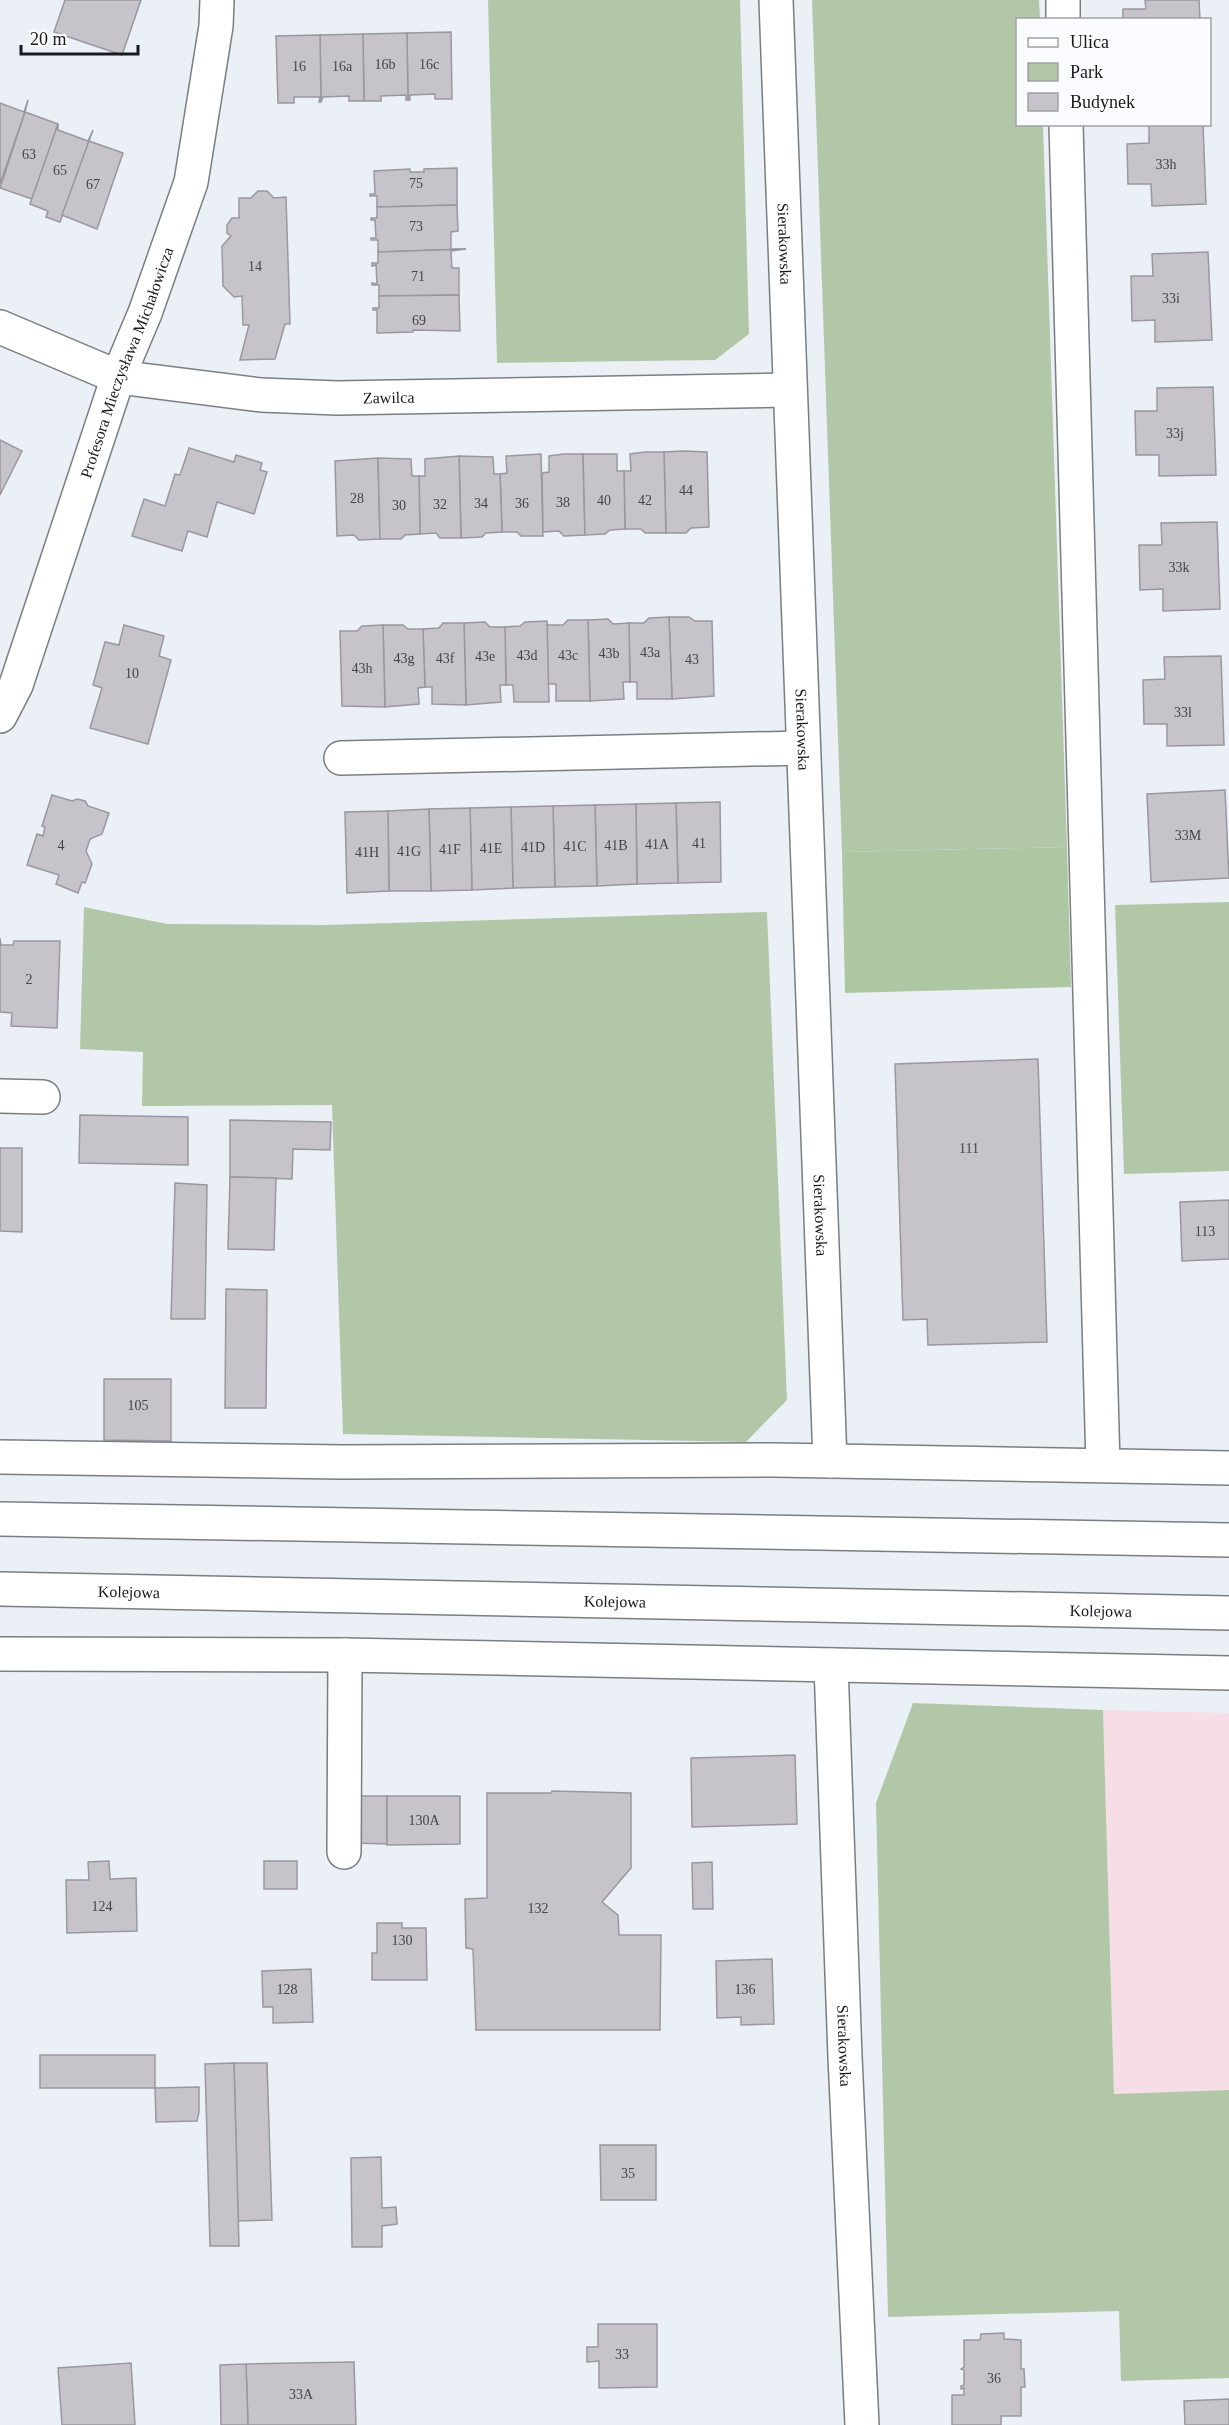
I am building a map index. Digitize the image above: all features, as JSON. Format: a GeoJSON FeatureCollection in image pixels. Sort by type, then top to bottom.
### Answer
{"type":"FeatureCollection","features":[{"type":"Feature","properties":{"kind":"main road","name":"Profesora Mieczysława Michałowicza"},"geometry":{"type":"LineString","coordinates":[[0,716],[16,685],[118,377],[145,313],[191,182],[216,26],[217,0]]}},
{"type":"Feature","properties":{"kind":"main road","name":"Sierakowska"},"geometry":{"type":"LineString","coordinates":[[776,0],[830,1461]]}},
{"type":"Feature","properties":{"kind":"main road"},"geometry":{"type":"LineString","coordinates":[[1063,0],[1063,18]]}},
{"type":"Feature","properties":{"kind":"main road"},"geometry":{"type":"LineString","coordinates":[[1066,126],[1103,1465]]}},
{"type":"Feature","properties":{"kind":"main road","name":"Zawilca"},"geometry":{"type":"LineString","coordinates":[[0,327],[118,377],[261,394],[337,398],[789,390]]}},
{"type":"Feature","properties":{"kind":"main road"},"geometry":{"type":"LineString","coordinates":[[341,758],[803,748]]}},
{"type":"Feature","properties":{"kind":"main road"},"geometry":{"type":"LineString","coordinates":[[0,1096],[43,1097]]}},
{"type":"Feature","properties":{"kind":"main road"},"geometry":{"type":"LineString","coordinates":[[0,1457],[343,1462],[830,1461],[1229,1468]]}},
{"type":"Feature","properties":{"kind":"main road"},"geometry":{"type":"LineString","coordinates":[[0,1519],[1229,1540]]}},
{"type":"Feature","properties":{"kind":"main road","name":"Kolejowa"},"geometry":{"type":"LineString","coordinates":[[0,1589],[1229,1613]]}},
{"type":"Feature","properties":{"kind":"main road"},"geometry":{"type":"LineString","coordinates":[[0,1654],[345,1655],[1229,1673]]}},
{"type":"Feature","properties":{"kind":"main road"},"geometry":{"type":"LineString","coordinates":[[344,1852],[345,1655]]}},
{"type":"Feature","properties":{"kind":"main road","name":"Sierakowska"},"geometry":{"type":"LineString","coordinates":[[831,1665],[845,2057],[862,2425]]}},
{"type":"Feature","properties":{"kind":"shaded area"},"geometry":{"type":"Polygon","coordinates":[[[1103,1710],[1229,1713],[1229,2090],[1114,2095],[1103,1710]]]}},
{"type":"Feature","properties":{"kind":"green space"},"geometry":{"type":"Polygon","coordinates":[[[488,0],[740,0],[749,334],[715,360],[497,363],[488,0]]]}},
{"type":"Feature","properties":{"kind":"green space"},"geometry":{"type":"Polygon","coordinates":[[[812,0],[1039,0],[1040,18],[1016,18],[1016,126],[1043,126],[1067,847],[842,852],[812,0]]]}},
{"type":"Feature","properties":{"kind":"green space"},"geometry":{"type":"Polygon","coordinates":[[[1067,847],[1071,987],[845,993],[842,852],[1067,847]]]}},
{"type":"Feature","properties":{"kind":"green space"},"geometry":{"type":"Polygon","coordinates":[[[1229,902],[1229,1171],[1124,1174],[1115,905],[1229,902]]]}},
{"type":"Feature","properties":{"kind":"green space"},"geometry":{"type":"Polygon","coordinates":[[[84,907],[167,924],[325,925],[767,912],[787,1400],[746,1442],[343,1434],[332,1105],[142,1106],[143,1052],[80,1049],[84,907]]]}},
{"type":"Feature","properties":{"kind":"green space"},"geometry":{"type":"Polygon","coordinates":[[[913,1703],[1103,1710],[1114,2094],[1229,2090],[1229,2378],[1121,2381],[1119,2311],[888,2317],[876,1803],[913,1703]]]}},
{"type":"Feature","properties":{"kind":"building"},"geometry":{"type":"Polygon","coordinates":[[[65,0],[141,0],[122,55],[54,32],[65,0]]]}},
{"type":"Feature","properties":{"kind":"building"},"geometry":{"type":"Polygon","coordinates":[[[1145,0],[1199,0],[1200,18],[1123,18],[1123,9],[1146,9],[1145,0]]]}},
{"type":"Feature","properties":{"kind":"building"},"geometry":{"type":"Polygon","coordinates":[[[451,32],[452,99],[435,99],[435,94],[410,95],[410,100],[408,100],[407,33],[451,32]]]}},
{"type":"Feature","properties":{"kind":"building"},"geometry":{"type":"Polygon","coordinates":[[[407,33],[408,100],[406,100],[406,95],[381,96],[381,101],[364,101],[363,34],[407,33]]]}},
{"type":"Feature","properties":{"kind":"building"},"geometry":{"type":"Polygon","coordinates":[[[363,34],[364,101],[349,101],[349,96],[323,97],[321,102],[320,35],[363,34]]]}},
{"type":"Feature","properties":{"kind":"building"},"geometry":{"type":"Polygon","coordinates":[[[320,35],[321,102],[319,102],[320,97],[294,97],[294,103],[278,103],[276,36],[320,35]]]}},
{"type":"Feature","properties":{"kind":"building"},"geometry":{"type":"Polygon","coordinates":[[[28,100],[25,112],[0,184],[0,103],[24,112],[28,100]]]}},
{"type":"Feature","properties":{"kind":"building"},"geometry":{"type":"Polygon","coordinates":[[[25,112],[58,124],[32,199],[0,188],[25,112]]]}},
{"type":"Feature","properties":{"kind":"building"},"geometry":{"type":"Polygon","coordinates":[[[58,124],[58,130],[88,141],[93,130],[60,222],[46,217],[48,211],[30,204],[58,124]]]}},
{"type":"Feature","properties":{"kind":"building"},"geometry":{"type":"Polygon","coordinates":[[[1149,126],[1203,126],[1206,204],[1152,206],[1151,184],[1128,184],[1127,144],[1149,143],[1149,126]]]}},
{"type":"Feature","properties":{"kind":"building"},"geometry":{"type":"Polygon","coordinates":[[[89,141],[123,153],[97,229],[62,215],[89,141]]]}},
{"type":"Feature","properties":{"kind":"building"},"geometry":{"type":"Polygon","coordinates":[[[457,168],[457,205],[377,207],[377,196],[370,196],[370,194],[375,194],[374,171],[410,169],[410,172],[424,172],[424,169],[457,168]]]}},
{"type":"Feature","properties":{"kind":"building"},"geometry":{"type":"Polygon","coordinates":[[[258,191],[267,191],[274,198],[286,197],[290,324],[285,324],[275,359],[240,360],[249,325],[243,325],[242,296],[234,297],[223,286],[222,246],[231,236],[227,233],[227,225],[232,218],[239,218],[239,198],[251,198],[258,191]]]}},
{"type":"Feature","properties":{"kind":"building"},"geometry":{"type":"Polygon","coordinates":[[[457,205],[458,231],[451,232],[451,249],[466,249],[378,252],[378,240],[371,240],[371,238],[376,238],[375,220],[371,218],[377,218],[377,207],[457,205]]]}},
{"type":"Feature","properties":{"kind":"building"},"geometry":{"type":"Polygon","coordinates":[[[466,249],[451,251],[452,268],[459,268],[459,295],[379,296],[379,285],[372,285],[372,283],[377,284],[376,265],[372,266],[372,263],[378,263],[378,252],[466,249]]]}},
{"type":"Feature","properties":{"kind":"building"},"geometry":{"type":"Polygon","coordinates":[[[1208,252],[1212,340],[1155,342],[1155,320],[1132,321],[1131,276],[1153,276],[1152,254],[1208,252]]]}},
{"type":"Feature","properties":{"kind":"building"},"geometry":{"type":"Polygon","coordinates":[[[459,295],[460,331],[413,330],[413,332],[377,333],[377,310],[373,308],[379,308],[379,296],[459,295]]]}},
{"type":"Feature","properties":{"kind":"building"},"geometry":{"type":"Polygon","coordinates":[[[1213,387],[1216,475],[1159,476],[1159,455],[1136,455],[1135,411],[1157,411],[1157,388],[1213,387]]]}},
{"type":"Feature","properties":{"kind":"building"},"geometry":{"type":"Polygon","coordinates":[[[0,440],[22,451],[0,495],[0,440]]]}},
{"type":"Feature","properties":{"kind":"building"},"geometry":{"type":"Polygon","coordinates":[[[189,448],[234,462],[236,455],[262,463],[260,470],[267,472],[254,514],[217,502],[207,537],[188,531],[182,551],[132,536],[144,499],[165,506],[175,474],[180,475],[189,448]]]}},
{"type":"Feature","properties":{"kind":"building"},"geometry":{"type":"Polygon","coordinates":[[[664,452],[707,452],[709,527],[691,528],[686,533],[666,533],[664,452]]]}},
{"type":"Feature","properties":{"kind":"building"},"geometry":{"type":"Polygon","coordinates":[[[664,452],[666,533],[645,533],[641,529],[625,529],[624,471],[631,471],[630,454],[664,452]]]}},
{"type":"Feature","properties":{"kind":"building"},"geometry":{"type":"Polygon","coordinates":[[[541,454],[543,536],[521,536],[517,532],[502,532],[500,474],[507,473],[506,456],[541,454]]]}},
{"type":"Feature","properties":{"kind":"building"},"geometry":{"type":"Polygon","coordinates":[[[583,454],[585,535],[564,536],[559,531],[543,532],[542,473],[549,472],[549,456],[583,454]]]}},
{"type":"Feature","properties":{"kind":"building"},"geometry":{"type":"Polygon","coordinates":[[[583,454],[617,454],[617,471],[624,471],[625,529],[610,530],[605,534],[585,535],[583,454]]]}},
{"type":"Feature","properties":{"kind":"building"},"geometry":{"type":"Polygon","coordinates":[[[459,456],[493,457],[494,474],[500,474],[502,532],[486,533],[482,537],[461,538],[459,456]]]}},
{"type":"Feature","properties":{"kind":"building"},"geometry":{"type":"Polygon","coordinates":[[[459,456],[461,538],[440,538],[436,533],[420,534],[419,476],[425,476],[425,459],[459,456]]]}},
{"type":"Feature","properties":{"kind":"building"},"geometry":{"type":"Polygon","coordinates":[[[378,458],[380,539],[359,540],[354,535],[337,536],[335,461],[378,458]]]}},
{"type":"Feature","properties":{"kind":"building"},"geometry":{"type":"Polygon","coordinates":[[[378,458],[411,459],[412,476],[419,476],[420,534],[405,535],[401,539],[380,539],[378,458]]]}},
{"type":"Feature","properties":{"kind":"building"},"geometry":{"type":"Polygon","coordinates":[[[1217,522],[1220,609],[1163,611],[1163,589],[1140,590],[1139,545],[1162,545],[1161,523],[1217,522]]]}},
{"type":"Feature","properties":{"kind":"building"},"geometry":{"type":"Polygon","coordinates":[[[669,617],[689,617],[695,621],[712,621],[714,696],[672,699],[669,617]]]}},
{"type":"Feature","properties":{"kind":"building"},"geometry":{"type":"Polygon","coordinates":[[[669,617],[672,699],[637,699],[637,682],[630,682],[629,623],[644,623],[649,618],[669,617]]]}},
{"type":"Feature","properties":{"kind":"building"},"geometry":{"type":"Polygon","coordinates":[[[608,619],[613,624],[629,623],[630,682],[623,682],[624,699],[590,701],[588,620],[608,619]]]}},
{"type":"Feature","properties":{"kind":"building"},"geometry":{"type":"Polygon","coordinates":[[[568,620],[588,620],[590,701],[556,701],[556,684],[548,684],[547,625],[563,625],[568,620]]]}},
{"type":"Feature","properties":{"kind":"building"},"geometry":{"type":"Polygon","coordinates":[[[547,621],[549,702],[514,702],[513,685],[506,685],[505,627],[520,626],[525,622],[547,621]]]}},
{"type":"Feature","properties":{"kind":"building"},"geometry":{"type":"Polygon","coordinates":[[[485,622],[490,627],[505,627],[506,685],[500,685],[501,702],[466,705],[464,623],[485,622]]]}},
{"type":"Feature","properties":{"kind":"building"},"geometry":{"type":"Polygon","coordinates":[[[443,623],[464,623],[466,705],[432,704],[432,687],[425,687],[423,629],[439,628],[443,623]]]}},
{"type":"Feature","properties":{"kind":"building"},"geometry":{"type":"Polygon","coordinates":[[[124,625],[164,636],[159,656],[171,660],[148,744],[90,728],[102,688],[93,685],[105,642],[119,645],[124,625]]]}},
{"type":"Feature","properties":{"kind":"building"},"geometry":{"type":"Polygon","coordinates":[[[383,625],[403,625],[408,629],[423,629],[425,687],[418,688],[419,704],[385,707],[383,625]]]}},
{"type":"Feature","properties":{"kind":"building"},"geometry":{"type":"Polygon","coordinates":[[[383,625],[385,707],[342,706],[340,631],[357,631],[362,626],[383,625]]]}},
{"type":"Feature","properties":{"kind":"building"},"geometry":{"type":"Polygon","coordinates":[[[1221,656],[1224,745],[1167,746],[1167,724],[1144,724],[1143,680],[1165,679],[1164,657],[1221,656]]]}},
{"type":"Feature","properties":{"kind":"building"},"geometry":{"type":"Polygon","coordinates":[[[1225,790],[1229,878],[1151,882],[1147,794],[1225,790]]]}},
{"type":"Feature","properties":{"kind":"building"},"geometry":{"type":"Polygon","coordinates":[[[52,795],[72,801],[77,799],[85,801],[88,806],[109,813],[102,834],[90,839],[86,851],[92,864],[85,883],[82,882],[78,893],[56,884],[59,875],[27,865],[37,834],[43,836],[45,827],[42,826],[52,795]]]}},
{"type":"Feature","properties":{"kind":"building"},"geometry":{"type":"Polygon","coordinates":[[[720,802],[721,882],[678,883],[676,803],[720,802]]]}},
{"type":"Feature","properties":{"kind":"building"},"geometry":{"type":"Polygon","coordinates":[[[676,803],[678,883],[637,884],[636,804],[676,803]]]}},
{"type":"Feature","properties":{"kind":"building"},"geometry":{"type":"Polygon","coordinates":[[[636,804],[637,884],[597,886],[595,805],[636,804]]]}},
{"type":"Feature","properties":{"kind":"building"},"geometry":{"type":"Polygon","coordinates":[[[595,805],[597,886],[555,887],[553,806],[595,805]]]}},
{"type":"Feature","properties":{"kind":"building"},"geometry":{"type":"Polygon","coordinates":[[[553,806],[555,887],[513,888],[511,807],[553,806]]]}},
{"type":"Feature","properties":{"kind":"building"},"geometry":{"type":"Polygon","coordinates":[[[511,807],[513,888],[472,890],[470,808],[511,807]]]}},
{"type":"Feature","properties":{"kind":"building"},"geometry":{"type":"Polygon","coordinates":[[[470,808],[472,890],[431,891],[429,809],[470,808]]]}},
{"type":"Feature","properties":{"kind":"building"},"geometry":{"type":"Polygon","coordinates":[[[429,809],[431,891],[389,891],[388,811],[429,809]]]}},
{"type":"Feature","properties":{"kind":"building"},"geometry":{"type":"Polygon","coordinates":[[[388,811],[389,891],[347,893],[345,812],[388,811]]]}},
{"type":"Feature","properties":{"kind":"building"},"geometry":{"type":"Polygon","coordinates":[[[0,938],[1,945],[13,945],[14,941],[60,941],[57,1028],[11,1026],[12,1013],[0,1012],[0,938]]]}},
{"type":"Feature","properties":{"kind":"building"},"geometry":{"type":"Polygon","coordinates":[[[1038,1059],[1047,1342],[928,1345],[927,1319],[903,1320],[895,1064],[1038,1059]]]}},
{"type":"Feature","properties":{"kind":"building"},"geometry":{"type":"Polygon","coordinates":[[[80,1115],[188,1117],[188,1165],[79,1163],[80,1115]]]}},
{"type":"Feature","properties":{"kind":"building"},"geometry":{"type":"Polygon","coordinates":[[[230,1120],[331,1122],[330,1150],[293,1149],[292,1179],[230,1177],[230,1120]]]}},
{"type":"Feature","properties":{"kind":"building"},"geometry":{"type":"Polygon","coordinates":[[[0,1148],[22,1148],[22,1232],[0,1231],[0,1148]]]}},
{"type":"Feature","properties":{"kind":"building"},"geometry":{"type":"Polygon","coordinates":[[[230,1177],[276,1178],[274,1250],[228,1249],[230,1177]]]}},
{"type":"Feature","properties":{"kind":"building"},"geometry":{"type":"Polygon","coordinates":[[[175,1183],[207,1185],[205,1319],[171,1319],[175,1183]]]}},
{"type":"Feature","properties":{"kind":"building"},"geometry":{"type":"Polygon","coordinates":[[[1229,1200],[1229,1259],[1182,1261],[1180,1202],[1229,1200]]]}},
{"type":"Feature","properties":{"kind":"building"},"geometry":{"type":"Polygon","coordinates":[[[226,1289],[267,1290],[266,1408],[225,1408],[226,1289]]]}},
{"type":"Feature","properties":{"kind":"building"},"geometry":{"type":"Polygon","coordinates":[[[104,1379],[171,1379],[171,1441],[104,1440],[104,1379]]]}},
{"type":"Feature","properties":{"kind":"building"},"geometry":{"type":"Polygon","coordinates":[[[795,1755],[797,1824],[692,1827],[691,1758],[795,1755]]]}},
{"type":"Feature","properties":{"kind":"building"},"geometry":{"type":"Polygon","coordinates":[[[552,1791],[631,1793],[631,1868],[602,1902],[618,1915],[619,1935],[661,1935],[660,2030],[476,2030],[473,1949],[466,1948],[465,1899],[487,1898],[487,1793],[551,1793],[552,1791]]]}},
{"type":"Feature","properties":{"kind":"building"},"geometry":{"type":"Polygon","coordinates":[[[357,1796],[387,1796],[387,1844],[357,1843],[357,1796]]]}},
{"type":"Feature","properties":{"kind":"building"},"geometry":{"type":"Polygon","coordinates":[[[387,1796],[460,1796],[460,1844],[387,1845],[387,1796]]]}},
{"type":"Feature","properties":{"kind":"building"},"geometry":{"type":"Polygon","coordinates":[[[109,1861],[110,1879],[136,1878],[137,1931],[67,1933],[66,1880],[89,1880],[88,1862],[109,1861]]]}},
{"type":"Feature","properties":{"kind":"building"},"geometry":{"type":"Polygon","coordinates":[[[264,1861],[297,1861],[297,1889],[264,1889],[264,1861]]]}},
{"type":"Feature","properties":{"kind":"building"},"geometry":{"type":"Polygon","coordinates":[[[712,1862],[713,1909],[693,1909],[692,1863],[712,1862]]]}},
{"type":"Feature","properties":{"kind":"building"},"geometry":{"type":"Polygon","coordinates":[[[377,1923],[402,1923],[402,1928],[426,1928],[427,1980],[372,1980],[372,1953],[377,1953],[377,1923]]]}},
{"type":"Feature","properties":{"kind":"building"},"geometry":{"type":"Polygon","coordinates":[[[772,1959],[774,2024],[741,2025],[741,2017],[717,2018],[716,1961],[772,1959]]]}},
{"type":"Feature","properties":{"kind":"building"},"geometry":{"type":"Polygon","coordinates":[[[311,1969],[313,2022],[273,2023],[273,2007],[263,2007],[262,1971],[311,1969]]]}},
{"type":"Feature","properties":{"kind":"building"},"geometry":{"type":"Polygon","coordinates":[[[40,2055],[155,2055],[155,2088],[40,2088],[40,2055]]]}},
{"type":"Feature","properties":{"kind":"building"},"geometry":{"type":"Polygon","coordinates":[[[234,2063],[267,2063],[272,2220],[238,2221],[234,2063]]]}},
{"type":"Feature","properties":{"kind":"building"},"geometry":{"type":"Polygon","coordinates":[[[234,2063],[239,2246],[210,2246],[205,2064],[234,2063]]]}},
{"type":"Feature","properties":{"kind":"building"},"geometry":{"type":"Polygon","coordinates":[[[199,2087],[197,2121],[156,2122],[155,2088],[199,2087]]]}},
{"type":"Feature","properties":{"kind":"building"},"geometry":{"type":"Polygon","coordinates":[[[600,2145],[656,2145],[656,2200],[601,2200],[600,2145]]]}},
{"type":"Feature","properties":{"kind":"building"},"geometry":{"type":"Polygon","coordinates":[[[381,2157],[382,2208],[396,2207],[397,2224],[382,2226],[382,2247],[352,2247],[351,2158],[381,2157]]]}},
{"type":"Feature","properties":{"kind":"building"},"geometry":{"type":"Polygon","coordinates":[[[598,2324],[657,2324],[657,2387],[599,2388],[599,2361],[587,2362],[587,2347],[598,2347],[598,2324]]]}},
{"type":"Feature","properties":{"kind":"building"},"geometry":{"type":"Polygon","coordinates":[[[1004,2333],[1004,2339],[1021,2340],[1021,2369],[1024,2369],[1025,2387],[1021,2387],[1021,2416],[1001,2416],[1001,2425],[952,2425],[952,2395],[964,2395],[964,2388],[961,2389],[961,2386],[964,2385],[964,2370],[961,2369],[964,2367],[964,2340],[980,2340],[981,2334],[1004,2333]]]}},
{"type":"Feature","properties":{"kind":"building"},"geometry":{"type":"Polygon","coordinates":[[[354,2362],[356,2425],[248,2425],[246,2364],[354,2362]]]}},
{"type":"Feature","properties":{"kind":"building"},"geometry":{"type":"Polygon","coordinates":[[[131,2363],[135,2425],[62,2425],[58,2368],[131,2363]]]}},
{"type":"Feature","properties":{"kind":"building"},"geometry":{"type":"Polygon","coordinates":[[[246,2364],[248,2425],[221,2425],[220,2365],[246,2364]]]}},
{"type":"Feature","properties":{"kind":"building"},"geometry":{"type":"Polygon","coordinates":[[[1229,2399],[1229,2425],[1185,2425],[1184,2401],[1229,2399]]]}}]}
